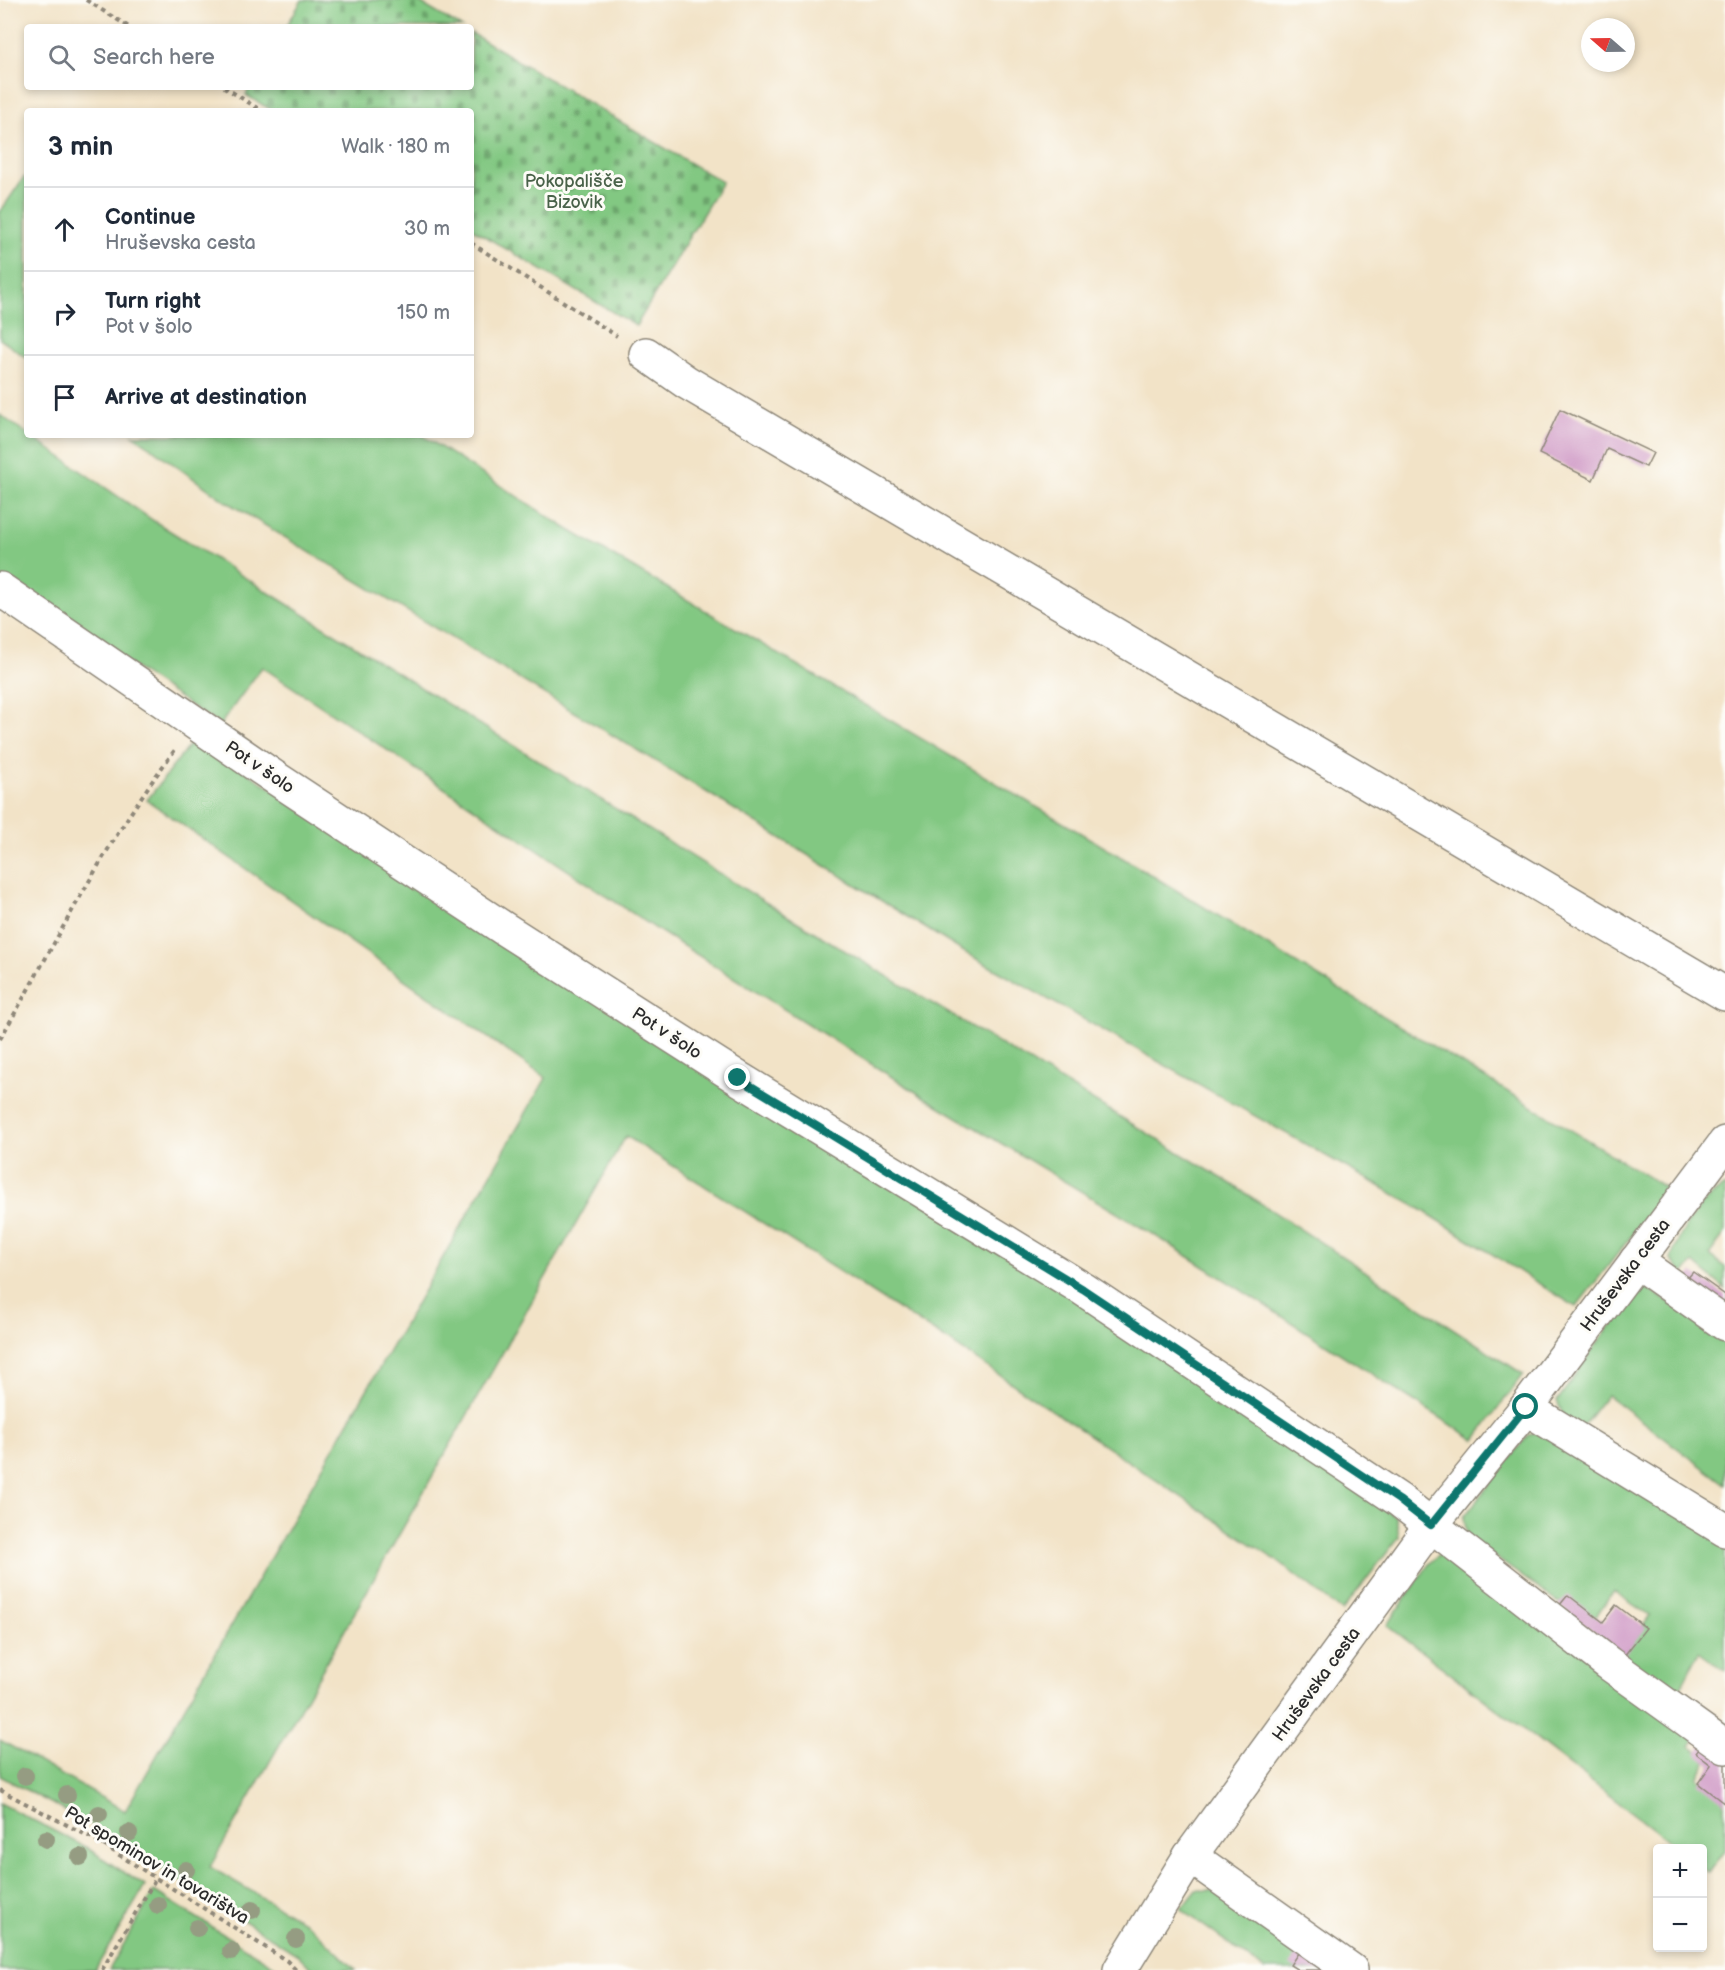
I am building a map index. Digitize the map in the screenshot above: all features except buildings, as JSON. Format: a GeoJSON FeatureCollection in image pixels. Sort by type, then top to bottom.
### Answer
{"type":"FeatureCollection","features":[{"type":"Feature","properties":{"kind":"street"},"geometry":{"type":"LineString","coordinates":[[646,354],[686,382],[1725,994]]}},
{"type":"Feature","properties":{"kind":"street","name":"Pot v šolo"},"geometry":{"type":"LineString","coordinates":[[0,589],[196,724],[493,921],[660,1028],[1083,1289],[1399,1500],[1608,1663],[1725,1746]]}},
{"type":"Feature","properties":{"kind":"street","name":"Hruševska cesta"},"geometry":{"type":"LineString","coordinates":[[1120,1970],[1190,1856],[1431,1525],[1526,1407],[1636,1261],[1722,1154]]}},
{"type":"Feature","properties":{"kind":"street"},"geometry":{"type":"LineString","coordinates":[[1636,1261],[1725,1324]]}},
{"type":"Feature","properties":{"kind":"street"},"geometry":{"type":"LineString","coordinates":[[1526,1407],[1725,1530]]}},
{"type":"Feature","properties":{"kind":"street"},"geometry":{"type":"LineString","coordinates":[[1190,1856],[1352,1970]]}},
{"type":"Feature","properties":{"kind":"path"},"geometry":{"type":"LineString","coordinates":[[86,0],[124,24]]}},
{"type":"Feature","properties":{"kind":"path"},"geometry":{"type":"LineString","coordinates":[[229,90],[257,108]]}},
{"type":"Feature","properties":{"kind":"path"},"geometry":{"type":"LineString","coordinates":[[474,245],[646,354]]}},
{"type":"Feature","properties":{"kind":"path"},"geometry":{"type":"LineString","coordinates":[[0,1040],[119,835],[155,777],[196,724]]}},
{"type":"Feature","properties":{"kind":"path","name":"Pot spominov in tovarištva"},"geometry":{"type":"LineString","coordinates":[[0,1790],[94,1839],[287,1961],[296,1970]]}},
{"type":"Feature","properties":{"kind":"path"},"geometry":{"type":"LineString","coordinates":[[102,1970],[156,1878]]}},
{"type":"Feature","properties":{"kind":"green space"},"geometry":{"type":"Polygon","coordinates":[[[302,0],[415,0],[456,24],[288,24],[302,0]]]}},
{"type":"Feature","properties":{"kind":"green space","name":"Pokopališče Bizovik"},"geometry":{"type":"Polygon","coordinates":[[[474,35],[722,182],[636,326],[474,230],[474,108],[268,108],[246,95],[248,90],[474,90],[474,35]]]}},
{"type":"Feature","properties":{"kind":"green space"},"geometry":{"type":"Polygon","coordinates":[[[24,177],[24,356],[0,339],[0,212],[24,177]]]}},
{"type":"Feature","properties":{"kind":"green space"},"geometry":{"type":"Polygon","coordinates":[[[0,415],[24,432],[24,438],[33,438],[154,521],[786,915],[1228,1182],[1523,1374],[1475,1440],[1169,1244],[927,1099],[661,932],[262,667],[220,725],[0,578],[0,415]]]}},
{"type":"Feature","properties":{"kind":"green space"},"geometry":{"type":"Polygon","coordinates":[[[137,438],[427,438],[566,528],[1148,873],[1668,1189],[1576,1307],[1422,1210],[959,949],[708,793],[225,501],[137,438]]]}},
{"type":"Feature","properties":{"kind":"green space"},"geometry":{"type":"Polygon","coordinates":[[[194,739],[1043,1278],[1396,1517],[1399,1537],[1342,1611],[1277,1561],[944,1338],[626,1136],[210,1867],[309,1925],[356,1970],[313,1970],[298,1955],[101,1830],[0,1776],[0,1740],[125,1811],[546,1078],[147,800],[194,739]]]}},
{"type":"Feature","properties":{"kind":"green space"},"geometry":{"type":"Polygon","coordinates":[[[1725,1186],[1725,1233],[1709,1255],[1725,1267],[1725,1289],[1694,1263],[1682,1274],[1671,1259],[1679,1238],[1699,1208],[1725,1186]]]}},
{"type":"Feature","properties":{"kind":"green space"},"geometry":{"type":"Polygon","coordinates":[[[1645,1287],[1725,1337],[1725,1484],[1607,1395],[1580,1430],[1564,1417],[1557,1401],[1603,1335],[1645,1287]]]}},
{"type":"Feature","properties":{"kind":"green space"},"geometry":{"type":"Polygon","coordinates":[[[1548,1432],[1725,1544],[1725,1671],[1699,1652],[1675,1699],[1620,1660],[1650,1616],[1613,1591],[1590,1625],[1467,1537],[1464,1517],[1528,1435],[1548,1432]]]}},
{"type":"Feature","properties":{"kind":"green space"},"geometry":{"type":"Polygon","coordinates":[[[1441,1552],[1697,1735],[1690,1746],[1708,1758],[1697,1777],[1725,1796],[1725,1851],[1709,1873],[1707,1871],[1707,1844],[1673,1844],[1387,1625],[1429,1564],[1441,1552]]]}},
{"type":"Feature","properties":{"kind":"green space"},"geometry":{"type":"Polygon","coordinates":[[[0,1803],[87,1848],[145,1886],[95,1970],[0,1970],[0,1803]]]}},
{"type":"Feature","properties":{"kind":"green space"},"geometry":{"type":"Polygon","coordinates":[[[1196,1890],[1221,1891],[1339,1970],[1265,1970],[1181,1909],[1196,1890]]]}},
{"type":"Feature","properties":{"kind":"green space"},"geometry":{"type":"Polygon","coordinates":[[[154,1891],[276,1967],[280,1970],[109,1970],[154,1891]]]}},
{"type":"Feature","properties":{"kind":"route"},"geometry":{"type":"LineString","coordinates":[[738,1078],[1083,1289],[1399,1500],[1431,1525],[1526,1407]]}}]}
